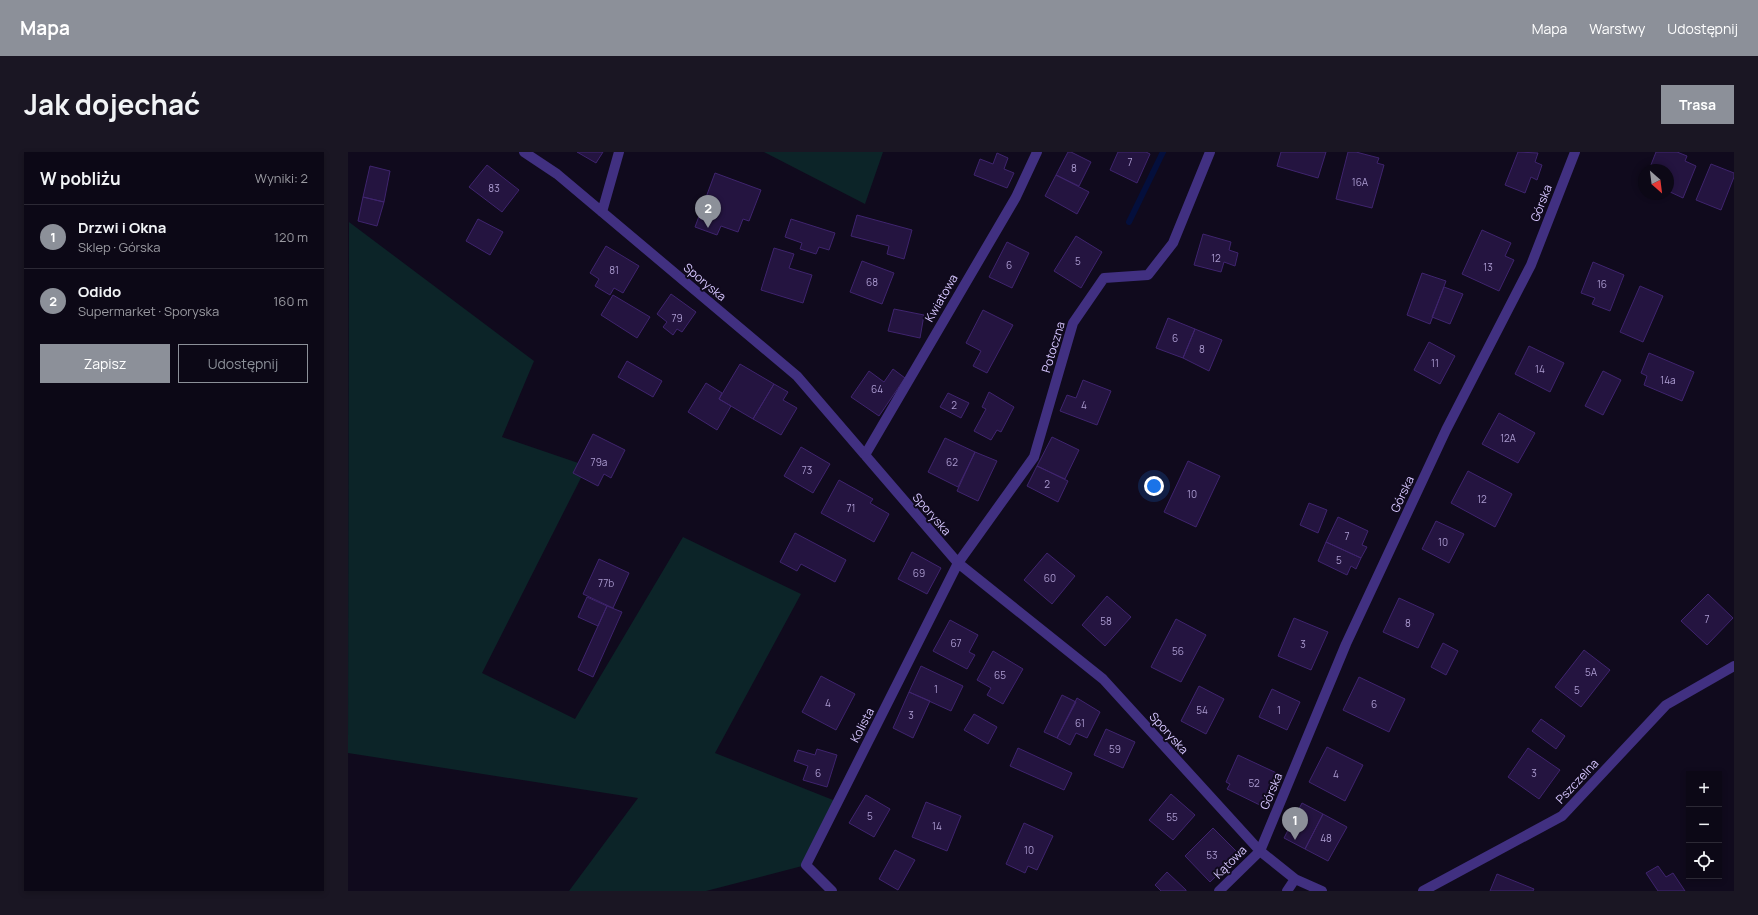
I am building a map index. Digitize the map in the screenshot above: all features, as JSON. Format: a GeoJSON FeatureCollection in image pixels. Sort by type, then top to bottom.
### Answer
{"type":"FeatureCollection","features":[{"type":"Feature","properties":{"kind":"street","name":"Sporyska"},"geometry":{"type":"LineString","coordinates":[[524,152],[557,174],[797,376],[958,563],[1103,679],[1260,851],[1295,879],[1322,891]]}},
{"type":"Feature","properties":{"kind":"street"},"geometry":{"type":"LineString","coordinates":[[602,212],[619,152]]}},
{"type":"Feature","properties":{"kind":"street","name":"Kwiatowa"},"geometry":{"type":"LineString","coordinates":[[865,455],[1016,197],[1037,152]]}},
{"type":"Feature","properties":{"kind":"street","name":"Potoczna"},"geometry":{"type":"LineString","coordinates":[[958,563],[1034,457],[1073,323],[1104,278],[1148,275],[1173,243],[1210,152]]}},
{"type":"Feature","properties":{"kind":"street","name":"Górska"},"geometry":{"type":"LineString","coordinates":[[1260,851],[1346,644],[1446,430],[1531,265],[1575,152]]}},
{"type":"Feature","properties":{"kind":"street","name":"Kolista"},"geometry":{"type":"LineString","coordinates":[[832,891],[806,865],[958,563]]}},
{"type":"Feature","properties":{"kind":"street","name":"Pszczelna"},"geometry":{"type":"LineString","coordinates":[[1423,891],[1562,816],[1666,705],[1734,666]]}},
{"type":"Feature","properties":{"kind":"street","name":"Kątowa"},"geometry":{"type":"LineString","coordinates":[[1219,891],[1260,851]]}},
{"type":"Feature","properties":{"kind":"street"},"geometry":{"type":"LineString","coordinates":[[1287,891],[1295,879]]}},
{"type":"Feature","properties":{"kind":"green space"},"geometry":{"type":"Polygon","coordinates":[[[764,152],[883,152],[865,204],[764,152]]]}},
{"type":"Feature","properties":{"kind":"green space"},"geometry":{"type":"Polygon","coordinates":[[[349,222],[534,361],[502,437],[587,466],[482,673],[575,719],[683,537],[801,594],[715,753],[838,802],[806,865],[706,891],[569,891],[638,798],[348,753],[349,222]]]}},
{"type":"Feature","properties":{"kind":"building"},"geometry":{"type":"Polygon","coordinates":[[[577,152],[603,152],[596,163],[577,152]]]}},
{"type":"Feature","properties":{"kind":"building"},"geometry":{"type":"Polygon","coordinates":[[[1068,152],[1091,162],[1079,186],[1056,175],[1068,152]]]}},
{"type":"Feature","properties":{"kind":"building"},"geometry":{"type":"Polygon","coordinates":[[[1118,152],[1146,152],[1150,154],[1137,183],[1110,170],[1118,152]]]}},
{"type":"Feature","properties":{"kind":"building"},"geometry":{"type":"Polygon","coordinates":[[[1281,152],[1326,152],[1318,178],[1277,166],[1281,152]]]}},
{"type":"Feature","properties":{"kind":"building"},"geometry":{"type":"Polygon","coordinates":[[[1348,152],[1356,152],[1379,158],[1377,163],[1384,165],[1372,208],[1336,199],[1348,152]]]}},
{"type":"Feature","properties":{"kind":"building"},"geometry":{"type":"Polygon","coordinates":[[[1518,152],[1538,153],[1535,162],[1542,165],[1537,180],[1531,177],[1525,193],[1505,185],[1518,152]]]}},
{"type":"Feature","properties":{"kind":"building"},"geometry":{"type":"Polygon","coordinates":[[[1656,152],[1677,152],[1687,156],[1685,161],[1696,166],[1683,198],[1674,194],[1674,164],[1651,164],[1656,152]]]}},
{"type":"Feature","properties":{"kind":"building"},"geometry":{"type":"Polygon","coordinates":[[[997,153],[1008,158],[1004,169],[1014,173],[1007,188],[974,175],[980,159],[993,164],[997,153]]]}},
{"type":"Feature","properties":{"kind":"building"},"geometry":{"type":"Polygon","coordinates":[[[1711,164],[1734,173],[1734,177],[1721,210],[1696,200],[1711,164]]]}},
{"type":"Feature","properties":{"kind":"building"},"geometry":{"type":"Polygon","coordinates":[[[487,165],[519,190],[502,212],[469,187],[487,165]]]}},
{"type":"Feature","properties":{"kind":"building"},"geometry":{"type":"Polygon","coordinates":[[[370,166],[390,171],[384,202],[363,197],[370,166]]]}},
{"type":"Feature","properties":{"kind":"building"},"geometry":{"type":"Polygon","coordinates":[[[715,173],[761,190],[749,221],[743,219],[738,232],[721,226],[717,235],[695,227],[715,173]]]}},
{"type":"Feature","properties":{"kind":"building"},"geometry":{"type":"Polygon","coordinates":[[[1056,175],[1089,192],[1077,214],[1045,196],[1056,175]]]}},
{"type":"Feature","properties":{"kind":"building"},"geometry":{"type":"Polygon","coordinates":[[[363,197],[384,202],[377,226],[358,221],[363,197]]]}},
{"type":"Feature","properties":{"kind":"building"},"geometry":{"type":"Polygon","coordinates":[[[857,215],[912,230],[904,259],[887,254],[889,246],[851,236],[857,215]]]}},
{"type":"Feature","properties":{"kind":"building"},"geometry":{"type":"Polygon","coordinates":[[[478,219],[503,232],[490,255],[466,241],[478,219]]]}},
{"type":"Feature","properties":{"kind":"building"},"geometry":{"type":"Polygon","coordinates":[[[791,219],[835,233],[829,250],[819,247],[816,254],[800,249],[802,243],[785,237],[791,219]]]}},
{"type":"Feature","properties":{"kind":"building"},"geometry":{"type":"Polygon","coordinates":[[[1482,230],[1511,243],[1505,256],[1514,260],[1499,291],[1462,274],[1482,230]]]}},
{"type":"Feature","properties":{"kind":"building"},"geometry":{"type":"Polygon","coordinates":[[[1203,234],[1231,242],[1229,250],[1238,253],[1235,266],[1224,262],[1221,272],[1194,265],[1203,234]]]}},
{"type":"Feature","properties":{"kind":"building"},"geometry":{"type":"Polygon","coordinates":[[[1076,236],[1102,252],[1081,288],[1054,271],[1076,236]]]}},
{"type":"Feature","properties":{"kind":"building"},"geometry":{"type":"Polygon","coordinates":[[[1007,242],[1029,253],[1012,288],[989,277],[1007,242]]]}},
{"type":"Feature","properties":{"kind":"building"},"geometry":{"type":"Polygon","coordinates":[[[606,246],[639,266],[623,293],[614,288],[610,295],[595,286],[599,279],[590,273],[606,246]]]}},
{"type":"Feature","properties":{"kind":"building"},"geometry":{"type":"Polygon","coordinates":[[[774,248],[794,254],[789,268],[812,275],[803,303],[761,290],[774,248]]]}},
{"type":"Feature","properties":{"kind":"building"},"geometry":{"type":"Polygon","coordinates":[[[862,261],[894,273],[882,304],[850,292],[862,261]]]}},
{"type":"Feature","properties":{"kind":"building"},"geometry":{"type":"Polygon","coordinates":[[[1593,262],[1624,275],[1610,311],[1592,304],[1595,298],[1581,293],[1593,262]]]}},
{"type":"Feature","properties":{"kind":"building"},"geometry":{"type":"Polygon","coordinates":[[[1422,273],[1446,281],[1430,324],[1407,315],[1422,273]]]}},
{"type":"Feature","properties":{"kind":"building"},"geometry":{"type":"Polygon","coordinates":[[[1640,286],[1663,296],[1643,342],[1620,332],[1640,286]]]}},
{"type":"Feature","properties":{"kind":"building"},"geometry":{"type":"Polygon","coordinates":[[[1444,287],[1463,294],[1450,324],[1432,317],[1444,287]]]}},
{"type":"Feature","properties":{"kind":"building"},"geometry":{"type":"Polygon","coordinates":[[[671,294],[696,312],[682,332],[677,329],[673,335],[663,327],[667,322],[657,314],[671,294]]]}},
{"type":"Feature","properties":{"kind":"building"},"geometry":{"type":"Polygon","coordinates":[[[613,295],[650,317],[637,338],[601,315],[613,295]]]}},
{"type":"Feature","properties":{"kind":"building"},"geometry":{"type":"Polygon","coordinates":[[[894,309],[924,315],[920,338],[888,331],[894,309]]]}},
{"type":"Feature","properties":{"kind":"building"},"geometry":{"type":"Polygon","coordinates":[[[983,310],[1013,325],[987,373],[973,366],[981,351],[966,343],[983,310]]]}},
{"type":"Feature","properties":{"kind":"building"},"geometry":{"type":"Polygon","coordinates":[[[1168,318],[1195,329],[1183,358],[1156,348],[1168,318]]]}},
{"type":"Feature","properties":{"kind":"building"},"geometry":{"type":"Polygon","coordinates":[[[1195,329],[1222,340],[1209,371],[1183,358],[1195,329]]]}},
{"type":"Feature","properties":{"kind":"building"},"geometry":{"type":"Polygon","coordinates":[[[1429,342],[1455,356],[1440,384],[1414,370],[1429,342]]]}},
{"type":"Feature","properties":{"kind":"building"},"geometry":{"type":"Polygon","coordinates":[[[1529,346],[1564,363],[1550,392],[1515,374],[1529,346]]]}},
{"type":"Feature","properties":{"kind":"building"},"geometry":{"type":"Polygon","coordinates":[[[1649,353],[1694,372],[1682,401],[1644,385],[1647,376],[1641,373],[1649,353]]]}},
{"type":"Feature","properties":{"kind":"building"},"geometry":{"type":"Polygon","coordinates":[[[627,361],[662,381],[653,397],[618,377],[627,361]]]}},
{"type":"Feature","properties":{"kind":"building"},"geometry":{"type":"Polygon","coordinates":[[[740,364],[774,384],[753,419],[719,399],[740,364]]]}},
{"type":"Feature","properties":{"kind":"building"},"geometry":{"type":"Polygon","coordinates":[[[893,369],[905,378],[879,416],[851,397],[869,371],[884,382],[893,369]]]}},
{"type":"Feature","properties":{"kind":"building"},"geometry":{"type":"Polygon","coordinates":[[[1603,371],[1621,380],[1603,415],[1585,406],[1603,371]]]}},
{"type":"Feature","properties":{"kind":"building"},"geometry":{"type":"Polygon","coordinates":[[[1083,380],[1111,391],[1097,425],[1060,411],[1067,395],[1076,398],[1083,380]]]}},
{"type":"Feature","properties":{"kind":"building"},"geometry":{"type":"Polygon","coordinates":[[[706,383],[722,393],[719,399],[731,406],[717,430],[688,412],[706,383]]]}},
{"type":"Feature","properties":{"kind":"building"},"geometry":{"type":"Polygon","coordinates":[[[774,384],[788,392],[783,400],[797,408],[781,435],[753,419],[774,384]]]}},
{"type":"Feature","properties":{"kind":"building"},"geometry":{"type":"Polygon","coordinates":[[[989,392],[1014,407],[1001,432],[997,430],[991,440],[974,431],[986,409],[982,407],[989,392]]]}},
{"type":"Feature","properties":{"kind":"building"},"geometry":{"type":"Polygon","coordinates":[[[948,393],[969,403],[961,418],[940,407],[948,393]]]}},
{"type":"Feature","properties":{"kind":"building"},"geometry":{"type":"Polygon","coordinates":[[[1499,413],[1535,433],[1518,463],[1482,444],[1499,413]]]}},
{"type":"Feature","properties":{"kind":"building"},"geometry":{"type":"Polygon","coordinates":[[[593,434],[625,450],[611,478],[604,474],[598,486],[573,473],[593,434]]]}},
{"type":"Feature","properties":{"kind":"building"},"geometry":{"type":"Polygon","coordinates":[[[1052,437],[1079,450],[1065,479],[1037,466],[1052,437]]]}},
{"type":"Feature","properties":{"kind":"building"},"geometry":{"type":"Polygon","coordinates":[[[945,438],[975,452],[958,487],[928,472],[945,438]]]}},
{"type":"Feature","properties":{"kind":"building"},"geometry":{"type":"Polygon","coordinates":[[[801,447],[830,464],[813,493],[784,476],[801,447]]]}},
{"type":"Feature","properties":{"kind":"building"},"geometry":{"type":"Polygon","coordinates":[[[975,452],[997,461],[978,501],[957,491],[975,452]]]}},
{"type":"Feature","properties":{"kind":"building"},"geometry":{"type":"Polygon","coordinates":[[[1188,461],[1220,476],[1196,527],[1164,512],[1188,461]]]}},
{"type":"Feature","properties":{"kind":"building"},"geometry":{"type":"Polygon","coordinates":[[[1037,466],[1068,481],[1058,502],[1027,486],[1037,466]]]}},
{"type":"Feature","properties":{"kind":"building"},"geometry":{"type":"Polygon","coordinates":[[[1468,471],[1512,494],[1495,527],[1451,503],[1468,471]]]}},
{"type":"Feature","properties":{"kind":"building"},"geometry":{"type":"Polygon","coordinates":[[[839,480],[873,499],[870,503],[889,514],[874,542],[821,513],[839,480]]]}},
{"type":"Feature","properties":{"kind":"building"},"geometry":{"type":"Polygon","coordinates":[[[1309,503],[1327,510],[1318,533],[1300,525],[1309,503]]]}},
{"type":"Feature","properties":{"kind":"building"},"geometry":{"type":"Polygon","coordinates":[[[1338,517],[1368,531],[1362,545],[1367,547],[1361,558],[1326,542],[1338,517]]]}},
{"type":"Feature","properties":{"kind":"building"},"geometry":{"type":"Polygon","coordinates":[[[1436,521],[1464,534],[1449,563],[1422,549],[1436,521]]]}},
{"type":"Feature","properties":{"kind":"building"},"geometry":{"type":"Polygon","coordinates":[[[795,533],[846,560],[835,582],[801,564],[797,571],[780,562],[795,533]]]}},
{"type":"Feature","properties":{"kind":"building"},"geometry":{"type":"Polygon","coordinates":[[[1326,542],[1361,558],[1356,569],[1351,566],[1347,575],[1318,561],[1326,542]]]}},
{"type":"Feature","properties":{"kind":"building"},"geometry":{"type":"Polygon","coordinates":[[[912,552],[941,568],[927,594],[898,579],[912,552]]]}},
{"type":"Feature","properties":{"kind":"building"},"geometry":{"type":"Polygon","coordinates":[[[1047,553],[1075,576],[1052,604],[1024,580],[1047,553]]]}},
{"type":"Feature","properties":{"kind":"building"},"geometry":{"type":"Polygon","coordinates":[[[599,559],[629,573],[613,608],[583,594],[599,559]]]}},
{"type":"Feature","properties":{"kind":"building"},"geometry":{"type":"Polygon","coordinates":[[[1708,594],[1733,618],[1707,645],[1681,621],[1708,594]]]}},
{"type":"Feature","properties":{"kind":"building"},"geometry":{"type":"Polygon","coordinates":[[[1107,596],[1131,617],[1105,646],[1082,625],[1107,596]]]}},
{"type":"Feature","properties":{"kind":"building"},"geometry":{"type":"Polygon","coordinates":[[[587,597],[607,606],[598,626],[578,617],[587,597]]]}},
{"type":"Feature","properties":{"kind":"building"},"geometry":{"type":"Polygon","coordinates":[[[1399,598],[1434,614],[1418,648],[1383,632],[1399,598]]]}},
{"type":"Feature","properties":{"kind":"building"},"geometry":{"type":"Polygon","coordinates":[[[607,606],[622,612],[593,677],[578,670],[607,606]]]}},
{"type":"Feature","properties":{"kind":"building"},"geometry":{"type":"Polygon","coordinates":[[[1294,618],[1328,632],[1311,670],[1278,656],[1294,618]]]}},
{"type":"Feature","properties":{"kind":"building"},"geometry":{"type":"Polygon","coordinates":[[[1176,619],[1206,635],[1181,682],[1151,667],[1176,619]]]}},
{"type":"Feature","properties":{"kind":"building"},"geometry":{"type":"Polygon","coordinates":[[[950,620],[978,635],[969,652],[975,655],[967,669],[933,651],[950,620]]]}},
{"type":"Feature","properties":{"kind":"building"},"geometry":{"type":"Polygon","coordinates":[[[1443,643],[1458,651],[1446,675],[1431,667],[1443,643]]]}},
{"type":"Feature","properties":{"kind":"building"},"geometry":{"type":"Polygon","coordinates":[[[1584,650],[1610,670],[1581,707],[1555,687],[1584,650]]]}},
{"type":"Feature","properties":{"kind":"building"},"geometry":{"type":"Polygon","coordinates":[[[993,651],[1023,669],[1003,704],[987,695],[991,688],[977,680],[993,651]]]}},
{"type":"Feature","properties":{"kind":"building"},"geometry":{"type":"Polygon","coordinates":[[[921,666],[963,686],[951,711],[909,692],[921,666]]]}},
{"type":"Feature","properties":{"kind":"building"},"geometry":{"type":"Polygon","coordinates":[[[821,676],[855,694],[836,730],[802,712],[821,676]]]}},
{"type":"Feature","properties":{"kind":"building"},"geometry":{"type":"Polygon","coordinates":[[[1359,677],[1405,699],[1389,732],[1343,710],[1359,677]]]}},
{"type":"Feature","properties":{"kind":"building"},"geometry":{"type":"Polygon","coordinates":[[[1199,686],[1224,699],[1206,734],[1181,721],[1199,686]]]}},
{"type":"Feature","properties":{"kind":"building"},"geometry":{"type":"Polygon","coordinates":[[[1272,689],[1300,702],[1287,730],[1259,717],[1272,689]]]}},
{"type":"Feature","properties":{"kind":"building"},"geometry":{"type":"Polygon","coordinates":[[[909,692],[930,701],[913,738],[893,728],[909,692]]]}},
{"type":"Feature","properties":{"kind":"building"},"geometry":{"type":"Polygon","coordinates":[[[1062,695],[1076,702],[1057,738],[1044,732],[1062,695]]]}},
{"type":"Feature","properties":{"kind":"building"},"geometry":{"type":"Polygon","coordinates":[[[1077,698],[1100,712],[1087,738],[1076,733],[1070,745],[1057,738],[1077,698]]]}},
{"type":"Feature","properties":{"kind":"building"},"geometry":{"type":"Polygon","coordinates":[[[974,714],[997,727],[988,744],[964,730],[974,714]]]}},
{"type":"Feature","properties":{"kind":"building"},"geometry":{"type":"Polygon","coordinates":[[[1541,719],[1565,736],[1556,749],[1532,731],[1541,719]]]}},
{"type":"Feature","properties":{"kind":"building"},"geometry":{"type":"Polygon","coordinates":[[[1106,729],[1135,742],[1123,768],[1094,755],[1106,729]]]}},
{"type":"Feature","properties":{"kind":"building"},"geometry":{"type":"Polygon","coordinates":[[[1327,747],[1363,765],[1345,801],[1309,782],[1327,747]]]}},
{"type":"Feature","properties":{"kind":"building"},"geometry":{"type":"Polygon","coordinates":[[[1018,748],[1072,773],[1064,790],[1010,766],[1018,748]]]}},
{"type":"Feature","properties":{"kind":"building"},"geometry":{"type":"Polygon","coordinates":[[[1528,748],[1560,770],[1539,799],[1508,777],[1528,748]]]}},
{"type":"Feature","properties":{"kind":"building"},"geometry":{"type":"Polygon","coordinates":[[[817,749],[837,755],[827,787],[803,780],[808,766],[794,761],[798,750],[815,755],[817,749]]]}},
{"type":"Feature","properties":{"kind":"building"},"geometry":{"type":"Polygon","coordinates":[[[1238,755],[1283,776],[1268,809],[1227,789],[1230,784],[1226,782],[1238,755]]]}},
{"type":"Feature","properties":{"kind":"building"},"geometry":{"type":"Polygon","coordinates":[[[1171,794],[1195,815],[1173,840],[1149,820],[1171,794]]]}},
{"type":"Feature","properties":{"kind":"building"},"geometry":{"type":"Polygon","coordinates":[[[866,795],[890,809],[874,837],[849,823],[866,795]]]}},
{"type":"Feature","properties":{"kind":"building"},"geometry":{"type":"Polygon","coordinates":[[[926,802],[961,816],[947,851],[912,837],[926,802]]]}},
{"type":"Feature","properties":{"kind":"building"},"geometry":{"type":"Polygon","coordinates":[[[1302,803],[1323,814],[1305,849],[1284,838],[1302,803]]]}},
{"type":"Feature","properties":{"kind":"building"},"geometry":{"type":"Polygon","coordinates":[[[1323,814],[1347,827],[1328,861],[1305,849],[1323,814]]]}},
{"type":"Feature","properties":{"kind":"building"},"geometry":{"type":"Polygon","coordinates":[[[1024,823],[1053,836],[1037,870],[1028,866],[1025,873],[1006,864],[1024,823]]]}},
{"type":"Feature","properties":{"kind":"building"},"geometry":{"type":"Polygon","coordinates":[[[1213,828],[1239,854],[1210,882],[1185,856],[1213,828]]]}},
{"type":"Feature","properties":{"kind":"building"},"geometry":{"type":"Polygon","coordinates":[[[895,850],[915,860],[898,890],[879,879],[895,850]]]}},
{"type":"Feature","properties":{"kind":"building"},"geometry":{"type":"Polygon","coordinates":[[[1658,866],[1666,877],[1673,873],[1685,891],[1658,891],[1646,873],[1658,866]]]}},
{"type":"Feature","properties":{"kind":"building"},"geometry":{"type":"Polygon","coordinates":[[[1167,872],[1186,891],[1161,891],[1155,885],[1167,872]]]}},
{"type":"Feature","properties":{"kind":"building"},"geometry":{"type":"Polygon","coordinates":[[[1497,874],[1534,889],[1533,891],[1490,891],[1497,874]]]}},
{"type":"Feature","properties":{"kind":"waterway"},"geometry":{"type":"LineString","coordinates":[[1129,222],[1163,152]]}},
{"type":"Feature","properties":{"kind":"place","name":"Odido"},"geometry":{"type":"Point","coordinates":[708,228]}},
{"type":"Feature","properties":{"kind":"place","name":"Drzwi i Okna"},"geometry":{"type":"Point","coordinates":[1295,840]}}]}
